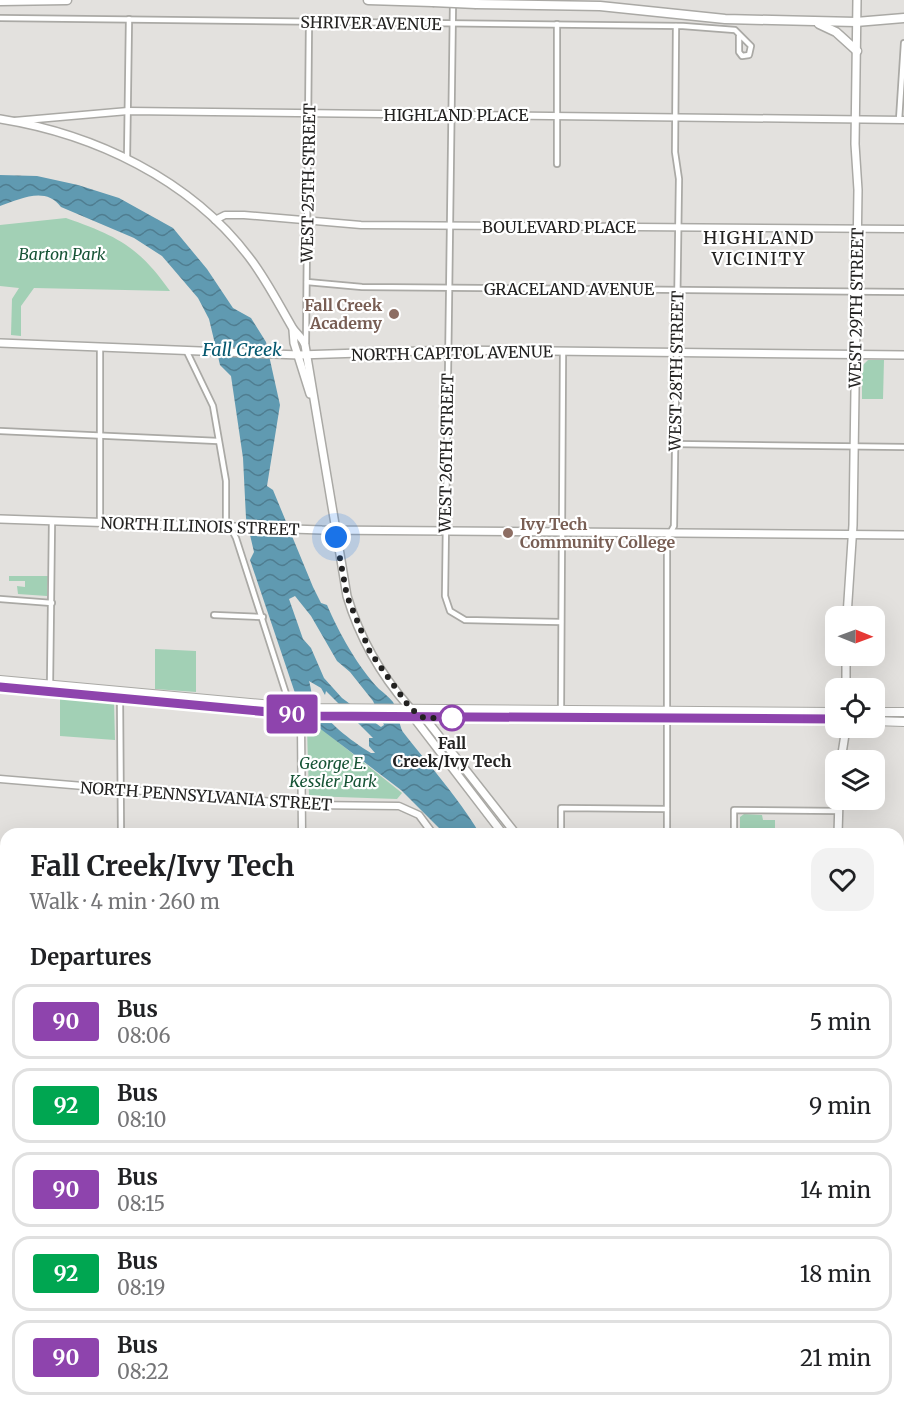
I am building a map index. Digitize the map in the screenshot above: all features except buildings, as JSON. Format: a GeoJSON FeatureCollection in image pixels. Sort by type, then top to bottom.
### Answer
{"type":"FeatureCollection","features":[{"type":"Feature","properties":{"kind":"highway"},"geometry":{"type":"LineString","coordinates":[[0,1],[67,0]]}},
{"type":"Feature","properties":{"kind":"highway"},"geometry":{"type":"LineString","coordinates":[[368,0],[590,6],[725,19],[856,22],[904,18]]}},
{"type":"Feature","properties":{"kind":"highway"},"geometry":{"type":"LineString","coordinates":[[807,21],[836,32],[856,51]]}},
{"type":"Feature","properties":{"kind":"main road","name":"WEST 29TH STREET"},"geometry":{"type":"LineString","coordinates":[[848,606],[853,535],[857,0]]}},
{"type":"Feature","properties":{"kind":"main road"},"geometry":{"type":"LineString","coordinates":[[0,119],[60,132],[127,159],[170,184],[215,220],[258,268],[293,330],[305,345],[308,355],[347,596],[361,635],[370,652],[410,708],[424,718],[491,799],[512,828]]}},
{"type":"Feature","properties":{"kind":"main road"},"geometry":{"type":"LineString","coordinates":[[293,330],[298,355],[316,413]]}},
{"type":"Feature","properties":{"kind":"main road","name":"NORTH CAPITOL AVENUE"},"geometry":{"type":"LineString","coordinates":[[0,343],[287,355],[448,350],[904,355]]}},
{"type":"Feature","properties":{"kind":"main road","name":"NORTH ILLINOIS STREET"},"geometry":{"type":"LineString","coordinates":[[0,519],[312,530],[904,535]]}},
{"type":"Feature","properties":{"kind":"main road"},"geometry":{"type":"LineString","coordinates":[[0,680],[306,708],[561,710],[825,719]]}},
{"type":"Feature","properties":{"kind":"main road"},"geometry":{"type":"LineString","coordinates":[[0,687],[312,716],[561,717],[825,712]]}},
{"type":"Feature","properties":{"kind":"main road"},"geometry":{"type":"LineString","coordinates":[[407,717],[410,708]]}},
{"type":"Feature","properties":{"kind":"main road"},"geometry":{"type":"LineString","coordinates":[[885,712],[904,712]]}},
{"type":"Feature","properties":{"kind":"main road"},"geometry":{"type":"LineString","coordinates":[[407,717],[498,828]]}},
{"type":"Feature","properties":{"kind":"main road"},"geometry":{"type":"LineString","coordinates":[[885,721],[904,722]]}},
{"type":"Feature","properties":{"kind":"main road"},"geometry":{"type":"LineString","coordinates":[[838,811],[838,828]]}},
{"type":"Feature","properties":{"kind":"street","name":"WEST 26TH STREET"},"geometry":{"type":"LineString","coordinates":[[453,0],[445,596],[454,615],[472,621],[561,622]]}},
{"type":"Feature","properties":{"kind":"street","name":"SHRIVER AVENUE"},"geometry":{"type":"LineString","coordinates":[[0,18],[676,26],[734,30],[739,36]]}},
{"type":"Feature","properties":{"kind":"street"},"geometry":{"type":"LineString","coordinates":[[127,159],[129,19]]}},
{"type":"Feature","properties":{"kind":"street","name":"WEST 25TH STREET"},"geometry":{"type":"LineString","coordinates":[[305,345],[309,22]]}},
{"type":"Feature","properties":{"kind":"street"},"geometry":{"type":"LineString","coordinates":[[557,24],[558,164]]}},
{"type":"Feature","properties":{"kind":"street","name":"WEST 28TH STREET"},"geometry":{"type":"LineString","coordinates":[[667,828],[666,539],[674,526],[679,179],[675,156],[676,26]]}},
{"type":"Feature","properties":{"kind":"street"},"geometry":{"type":"LineString","coordinates":[[902,120],[904,43]]}},
{"type":"Feature","properties":{"kind":"street","name":"HIGHLAND PLACE"},"geometry":{"type":"LineString","coordinates":[[9,121],[128,111],[902,120]]}},
{"type":"Feature","properties":{"kind":"street","name":"BOULEVARD PLACE"},"geometry":{"type":"LineString","coordinates":[[215,220],[225,215],[244,215],[361,225],[904,230]]}},
{"type":"Feature","properties":{"kind":"street","name":"GRACELAND AVENUE"},"geometry":{"type":"LineString","coordinates":[[307,282],[449,288],[904,292]]}},
{"type":"Feature","properties":{"kind":"street"},"geometry":{"type":"LineString","coordinates":[[100,348],[100,523]]}},
{"type":"Feature","properties":{"kind":"street"},"geometry":{"type":"LineString","coordinates":[[187,352],[213,406],[226,481],[226,519],[234,528],[290,706],[301,725],[302,828]]}},
{"type":"Feature","properties":{"kind":"street"},"geometry":{"type":"LineString","coordinates":[[561,710],[563,352]]}},
{"type":"Feature","properties":{"kind":"street"},"geometry":{"type":"LineString","coordinates":[[0,431],[218,441]]}},
{"type":"Feature","properties":{"kind":"street"},"geometry":{"type":"LineString","coordinates":[[675,444],[904,447]]}},
{"type":"Feature","properties":{"kind":"street"},"geometry":{"type":"LineString","coordinates":[[51,685],[52,521]]}},
{"type":"Feature","properties":{"kind":"street"},"geometry":{"type":"LineString","coordinates":[[0,599],[52,603]]}},
{"type":"Feature","properties":{"kind":"street"},"geometry":{"type":"LineString","coordinates":[[214,615],[262,617]]}},
{"type":"Feature","properties":{"kind":"street"},"geometry":{"type":"LineString","coordinates":[[120,698],[121,828]]}},
{"type":"Feature","properties":{"kind":"street","name":"NORTH PENNSYLVANIA STREET"},"geometry":{"type":"LineString","coordinates":[[0,779],[302,805],[399,806],[421,817],[429,828]]}},
{"type":"Feature","properties":{"kind":"street"},"geometry":{"type":"LineString","coordinates":[[561,828],[561,808],[667,809]]}},
{"type":"Feature","properties":{"kind":"street"},"geometry":{"type":"LineString","coordinates":[[734,828],[734,810],[838,811]]}},
{"type":"Feature","properties":{"kind":"green space","name":"Barton Park"},"geometry":{"type":"Polygon","coordinates":[[[66,218],[125,244],[147,263],[170,291],[34,288],[21,306],[21,336],[11,335],[12,299],[19,288],[0,286],[0,225],[66,218]]]}},
{"type":"Feature","properties":{"kind":"green space"},"geometry":{"type":"Polygon","coordinates":[[[868,360],[884,360],[883,399],[862,399],[862,366],[868,360]]]}},
{"type":"Feature","properties":{"kind":"green space"},"geometry":{"type":"Polygon","coordinates":[[[9,576],[48,576],[47,596],[18,594],[17,586],[25,587],[25,581],[9,581],[9,576]]]}},
{"type":"Feature","properties":{"kind":"green space"},"geometry":{"type":"Polygon","coordinates":[[[155,649],[196,651],[196,692],[155,689],[155,649]]]}},
{"type":"Feature","properties":{"kind":"green space"},"geometry":{"type":"Polygon","coordinates":[[[60,698],[114,704],[115,740],[60,736],[60,698]]]}},
{"type":"Feature","properties":{"kind":"green space","name":"George E. Kessler Park"},"geometry":{"type":"Polygon","coordinates":[[[313,722],[402,793],[397,799],[309,796],[307,728],[313,722]]]}},
{"type":"Feature","properties":{"kind":"green space"},"geometry":{"type":"Polygon","coordinates":[[[744,814],[762,815],[763,820],[775,820],[775,828],[740,828],[740,817],[744,814]]]}},
{"type":"Feature","properties":{"kind":"water","name":"Fall Creek"},"geometry":{"type":"Polygon","coordinates":[[[0,175],[37,176],[78,185],[119,198],[173,228],[207,269],[233,308],[251,318],[266,342],[280,405],[267,486],[273,490],[321,603],[327,605],[343,638],[364,671],[393,702],[403,732],[453,794],[476,828],[439,828],[401,790],[318,727],[295,693],[250,560],[254,552],[246,518],[243,458],[231,376],[220,365],[209,319],[198,298],[162,256],[134,238],[61,207],[48,197],[24,198],[0,206],[0,175]],[[295,596],[289,599],[303,639],[311,648],[324,678],[342,698],[381,727],[384,725],[373,701],[350,672],[337,661],[311,616],[295,596]],[[309,681],[314,700],[325,716],[355,742],[371,753],[375,753],[369,746],[369,738],[373,738],[326,691],[325,695],[321,688],[309,681]]]}},
{"type":"Feature","properties":{"kind":"bus line","name":"90"},"geometry":{"type":"LineString","coordinates":[[0,687],[312,716],[468,718],[495,716],[624,720],[825,719]]}},
{"type":"Feature","properties":{"kind":"place","name":"Fall Creek Academy"},"geometry":{"type":"Point","coordinates":[394,314]}},
{"type":"Feature","properties":{"kind":"place","name":"Ivy Tech Community College"},"geometry":{"type":"Point","coordinates":[508,533]}},
{"type":"Feature","properties":{"kind":"place","name":"Fall Creek/Ivy Tech"},"geometry":{"type":"Point","coordinates":[452,718]}},
{"type":"Feature","properties":{"kind":"district","name":"HIGHLAND VICINITY"},"geometry":{"type":"Point","coordinates":[759,247]}},
{"type":"Feature","properties":{"kind":"route"},"geometry":{"type":"LineString","coordinates":[[336,537],[347,596],[361,635],[370,652],[410,708],[424,718],[452,718]]}}]}
